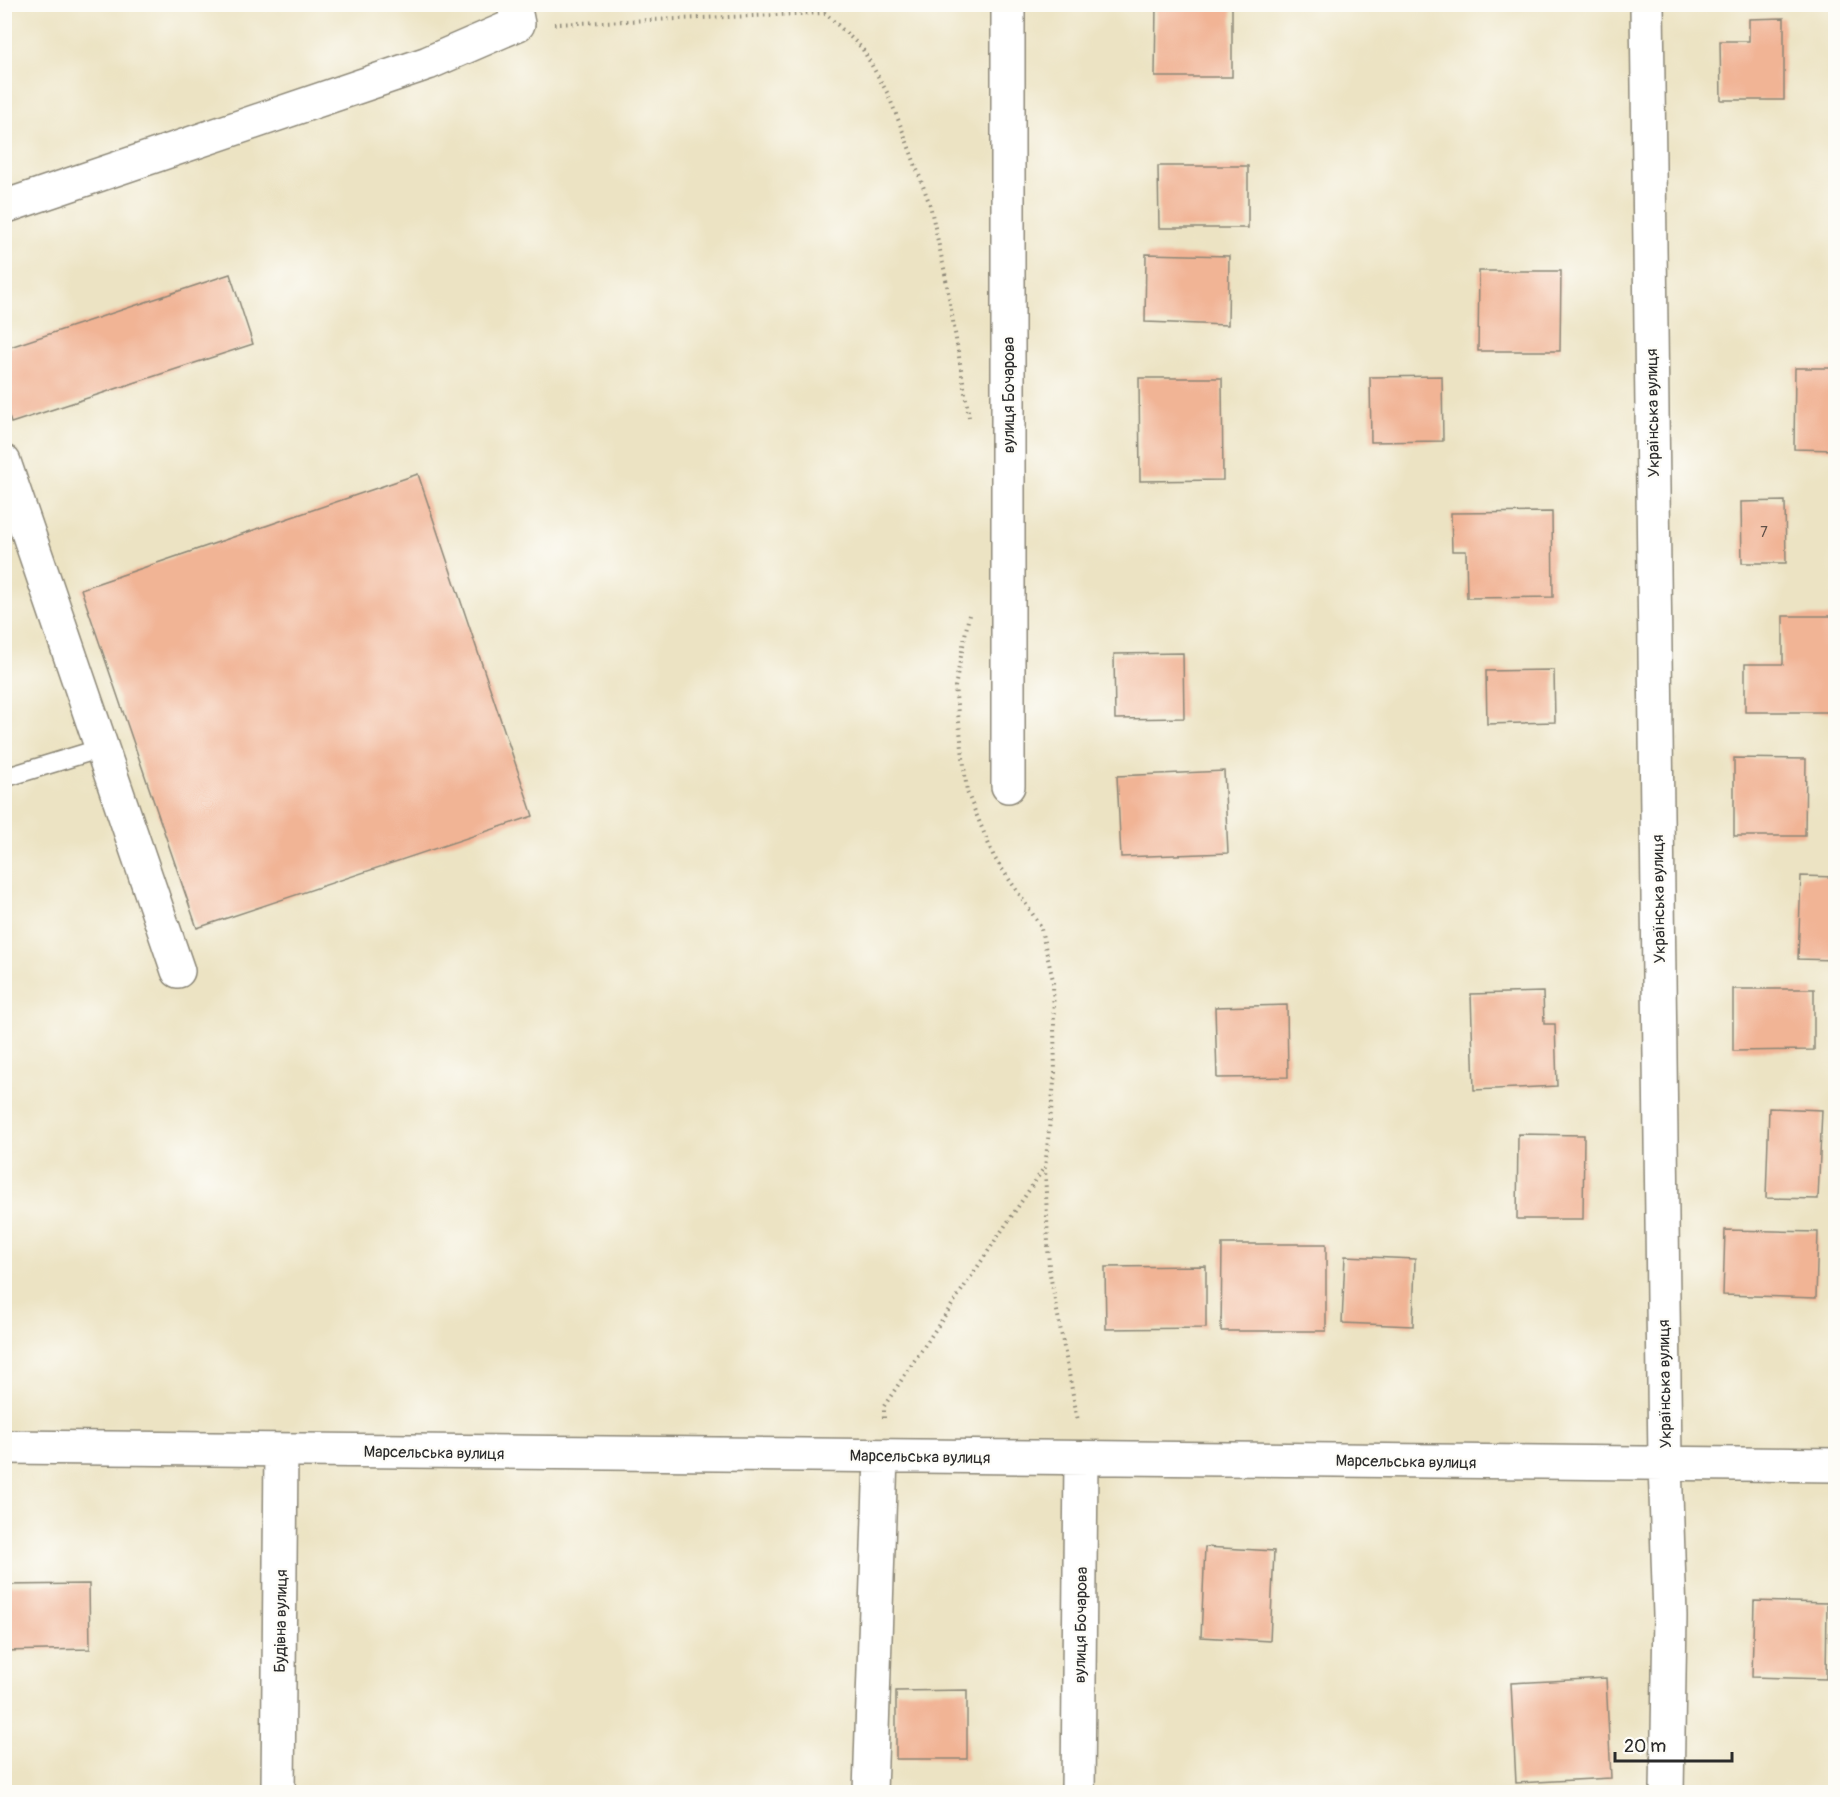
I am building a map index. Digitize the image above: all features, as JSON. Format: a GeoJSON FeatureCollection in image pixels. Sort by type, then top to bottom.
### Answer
{"type":"FeatureCollection","features":[{"type":"Feature","properties":{"kind":"street","name":"вулиця Бочарова"},"geometry":{"type":"LineString","coordinates":[[1008,4],[1008,786]]}},
{"type":"Feature","properties":{"kind":"street","name":"Українська вулиця"},"geometry":{"type":"LineString","coordinates":[[1647,4],[1665,1464],[1670,1616],[1667,1792]]}},
{"type":"Feature","properties":{"kind":"street"},"geometry":{"type":"LineString","coordinates":[[4,207],[428,63],[516,14]]}},
{"type":"Feature","properties":{"kind":"street"},"geometry":{"type":"LineString","coordinates":[[4,462],[178,971]]}},
{"type":"Feature","properties":{"kind":"street","name":"Марсельська вулиця"},"geometry":{"type":"LineString","coordinates":[[4,1448],[1836,1465]]}},
{"type":"Feature","properties":{"kind":"street","name":"Будівна вулиця"},"geometry":{"type":"LineString","coordinates":[[278,1792],[281,1450]]}},
{"type":"Feature","properties":{"kind":"street"},"geometry":{"type":"LineString","coordinates":[[870,1792],[881,1456]]}},
{"type":"Feature","properties":{"kind":"street","name":"вулиця Бочарова"},"geometry":{"type":"LineString","coordinates":[[1078,1792],[1081,1458]]}},
{"type":"Feature","properties":{"kind":"lane"},"geometry":{"type":"LineString","coordinates":[[4,778],[102,748]]}},
{"type":"Feature","properties":{"kind":"path"},"geometry":{"type":"LineString","coordinates":[[825,4],[825,13]]}},
{"type":"Feature","properties":{"kind":"path"},"geometry":{"type":"LineString","coordinates":[[516,14],[825,13],[862,48],[888,94],[930,205],[945,273],[969,423]]}},
{"type":"Feature","properties":{"kind":"path"},"geometry":{"type":"LineString","coordinates":[[970,610],[955,687],[968,792],[994,856],[1040,925],[1053,980],[1055,1073],[1045,1168],[1049,1269],[1077,1407],[1081,1458]]}},
{"type":"Feature","properties":{"kind":"path"},"geometry":{"type":"LineString","coordinates":[[881,1456],[884,1406],[1045,1168]]}},
{"type":"Feature","properties":{"kind":"building"},"geometry":{"type":"Polygon","coordinates":[[[1156,4],[1232,4],[1232,77],[1155,77],[1156,4]]]}},
{"type":"Feature","properties":{"kind":"building"},"geometry":{"type":"Polygon","coordinates":[[[1784,18],[1784,100],[1721,100],[1720,41],[1749,41],[1749,19],[1784,18]]]}},
{"type":"Feature","properties":{"kind":"building"},"geometry":{"type":"Polygon","coordinates":[[[1158,166],[1248,166],[1248,228],[1159,228],[1158,166]]]}},
{"type":"Feature","properties":{"kind":"building"},"geometry":{"type":"Polygon","coordinates":[[[1146,254],[1229,256],[1228,325],[1145,322],[1146,254]]]}},
{"type":"Feature","properties":{"kind":"building"},"geometry":{"type":"Polygon","coordinates":[[[1479,271],[1561,271],[1560,351],[1478,351],[1479,271]]]}},
{"type":"Feature","properties":{"kind":"building"},"geometry":{"type":"Polygon","coordinates":[[[230,274],[253,344],[11,423],[4,402],[4,349],[230,274]]]}},
{"type":"Feature","properties":{"kind":"building"},"geometry":{"type":"Polygon","coordinates":[[[1795,368],[1836,368],[1836,450],[1794,449],[1795,368]]]}},
{"type":"Feature","properties":{"kind":"building"},"geometry":{"type":"Polygon","coordinates":[[[1442,376],[1443,441],[1371,442],[1370,377],[1442,376]]]}},
{"type":"Feature","properties":{"kind":"building"},"geometry":{"type":"Polygon","coordinates":[[[1139,378],[1222,378],[1223,480],[1140,481],[1139,378]]]}},
{"type":"Feature","properties":{"kind":"building"},"geometry":{"type":"Polygon","coordinates":[[[418,474],[533,816],[197,928],[81,589],[418,474]]]}},
{"type":"Feature","properties":{"kind":"building"},"geometry":{"type":"Polygon","coordinates":[[[1785,501],[1786,563],[1742,563],[1741,502],[1785,501]]]}},
{"type":"Feature","properties":{"kind":"building"},"geometry":{"type":"Polygon","coordinates":[[[1552,512],[1553,597],[1467,598],[1466,551],[1452,551],[1451,513],[1552,512]]]}},
{"type":"Feature","properties":{"kind":"building"},"geometry":{"type":"Polygon","coordinates":[[[1783,616],[1836,616],[1836,712],[1745,712],[1745,664],[1783,664],[1783,616]]]}},
{"type":"Feature","properties":{"kind":"building"},"geometry":{"type":"Polygon","coordinates":[[[1183,653],[1184,718],[1115,719],[1114,654],[1183,653]]]}},
{"type":"Feature","properties":{"kind":"building"},"geometry":{"type":"Polygon","coordinates":[[[1554,670],[1555,722],[1487,724],[1486,671],[1554,670]]]}},
{"type":"Feature","properties":{"kind":"building"},"geometry":{"type":"Polygon","coordinates":[[[1734,758],[1806,759],[1805,836],[1734,836],[1734,758]]]}},
{"type":"Feature","properties":{"kind":"building"},"geometry":{"type":"Polygon","coordinates":[[[1224,771],[1228,853],[1121,857],[1117,776],[1224,771]]]}},
{"type":"Feature","properties":{"kind":"building"},"geometry":{"type":"Polygon","coordinates":[[[1801,876],[1836,877],[1836,960],[1798,959],[1801,876]]]}},
{"type":"Feature","properties":{"kind":"building"},"geometry":{"type":"Polygon","coordinates":[[[1733,989],[1814,989],[1814,1050],[1733,1051],[1733,989]]]}},
{"type":"Feature","properties":{"kind":"building"},"geometry":{"type":"Polygon","coordinates":[[[1543,992],[1544,1024],[1555,1024],[1557,1086],[1474,1090],[1471,994],[1543,992]]]}},
{"type":"Feature","properties":{"kind":"building"},"geometry":{"type":"Polygon","coordinates":[[[1287,1005],[1288,1077],[1217,1078],[1215,1007],[1287,1005]]]}},
{"type":"Feature","properties":{"kind":"building"},"geometry":{"type":"Polygon","coordinates":[[[1769,1108],[1822,1110],[1818,1199],[1766,1198],[1769,1108]]]}},
{"type":"Feature","properties":{"kind":"building"},"geometry":{"type":"Polygon","coordinates":[[[1518,1134],[1584,1135],[1583,1219],[1517,1219],[1518,1134]]]}},
{"type":"Feature","properties":{"kind":"building"},"geometry":{"type":"Polygon","coordinates":[[[1725,1230],[1818,1232],[1816,1298],[1723,1295],[1725,1230]]]}},
{"type":"Feature","properties":{"kind":"building"},"geometry":{"type":"Polygon","coordinates":[[[1222,1244],[1326,1244],[1326,1331],[1221,1331],[1222,1244]]]}},
{"type":"Feature","properties":{"kind":"building"},"geometry":{"type":"Polygon","coordinates":[[[1345,1256],[1415,1259],[1413,1326],[1342,1323],[1345,1256]]]}},
{"type":"Feature","properties":{"kind":"building"},"geometry":{"type":"Polygon","coordinates":[[[1206,1266],[1206,1328],[1106,1329],[1105,1267],[1206,1266]]]}},
{"type":"Feature","properties":{"kind":"building"},"geometry":{"type":"Polygon","coordinates":[[[1205,1547],[1274,1551],[1270,1641],[1201,1637],[1205,1547]]]}},
{"type":"Feature","properties":{"kind":"building"},"geometry":{"type":"Polygon","coordinates":[[[89,1584],[90,1649],[4,1651],[4,1585],[89,1584]]]}},
{"type":"Feature","properties":{"kind":"building"},"geometry":{"type":"Polygon","coordinates":[[[1754,1601],[1827,1603],[1826,1679],[1752,1677],[1754,1601]]]}},
{"type":"Feature","properties":{"kind":"building"},"geometry":{"type":"Polygon","coordinates":[[[1606,1678],[1611,1778],[1516,1783],[1511,1683],[1606,1678]]]}},
{"type":"Feature","properties":{"kind":"building"},"geometry":{"type":"Polygon","coordinates":[[[967,1690],[967,1759],[896,1759],[896,1691],[967,1690]]]}}]}
